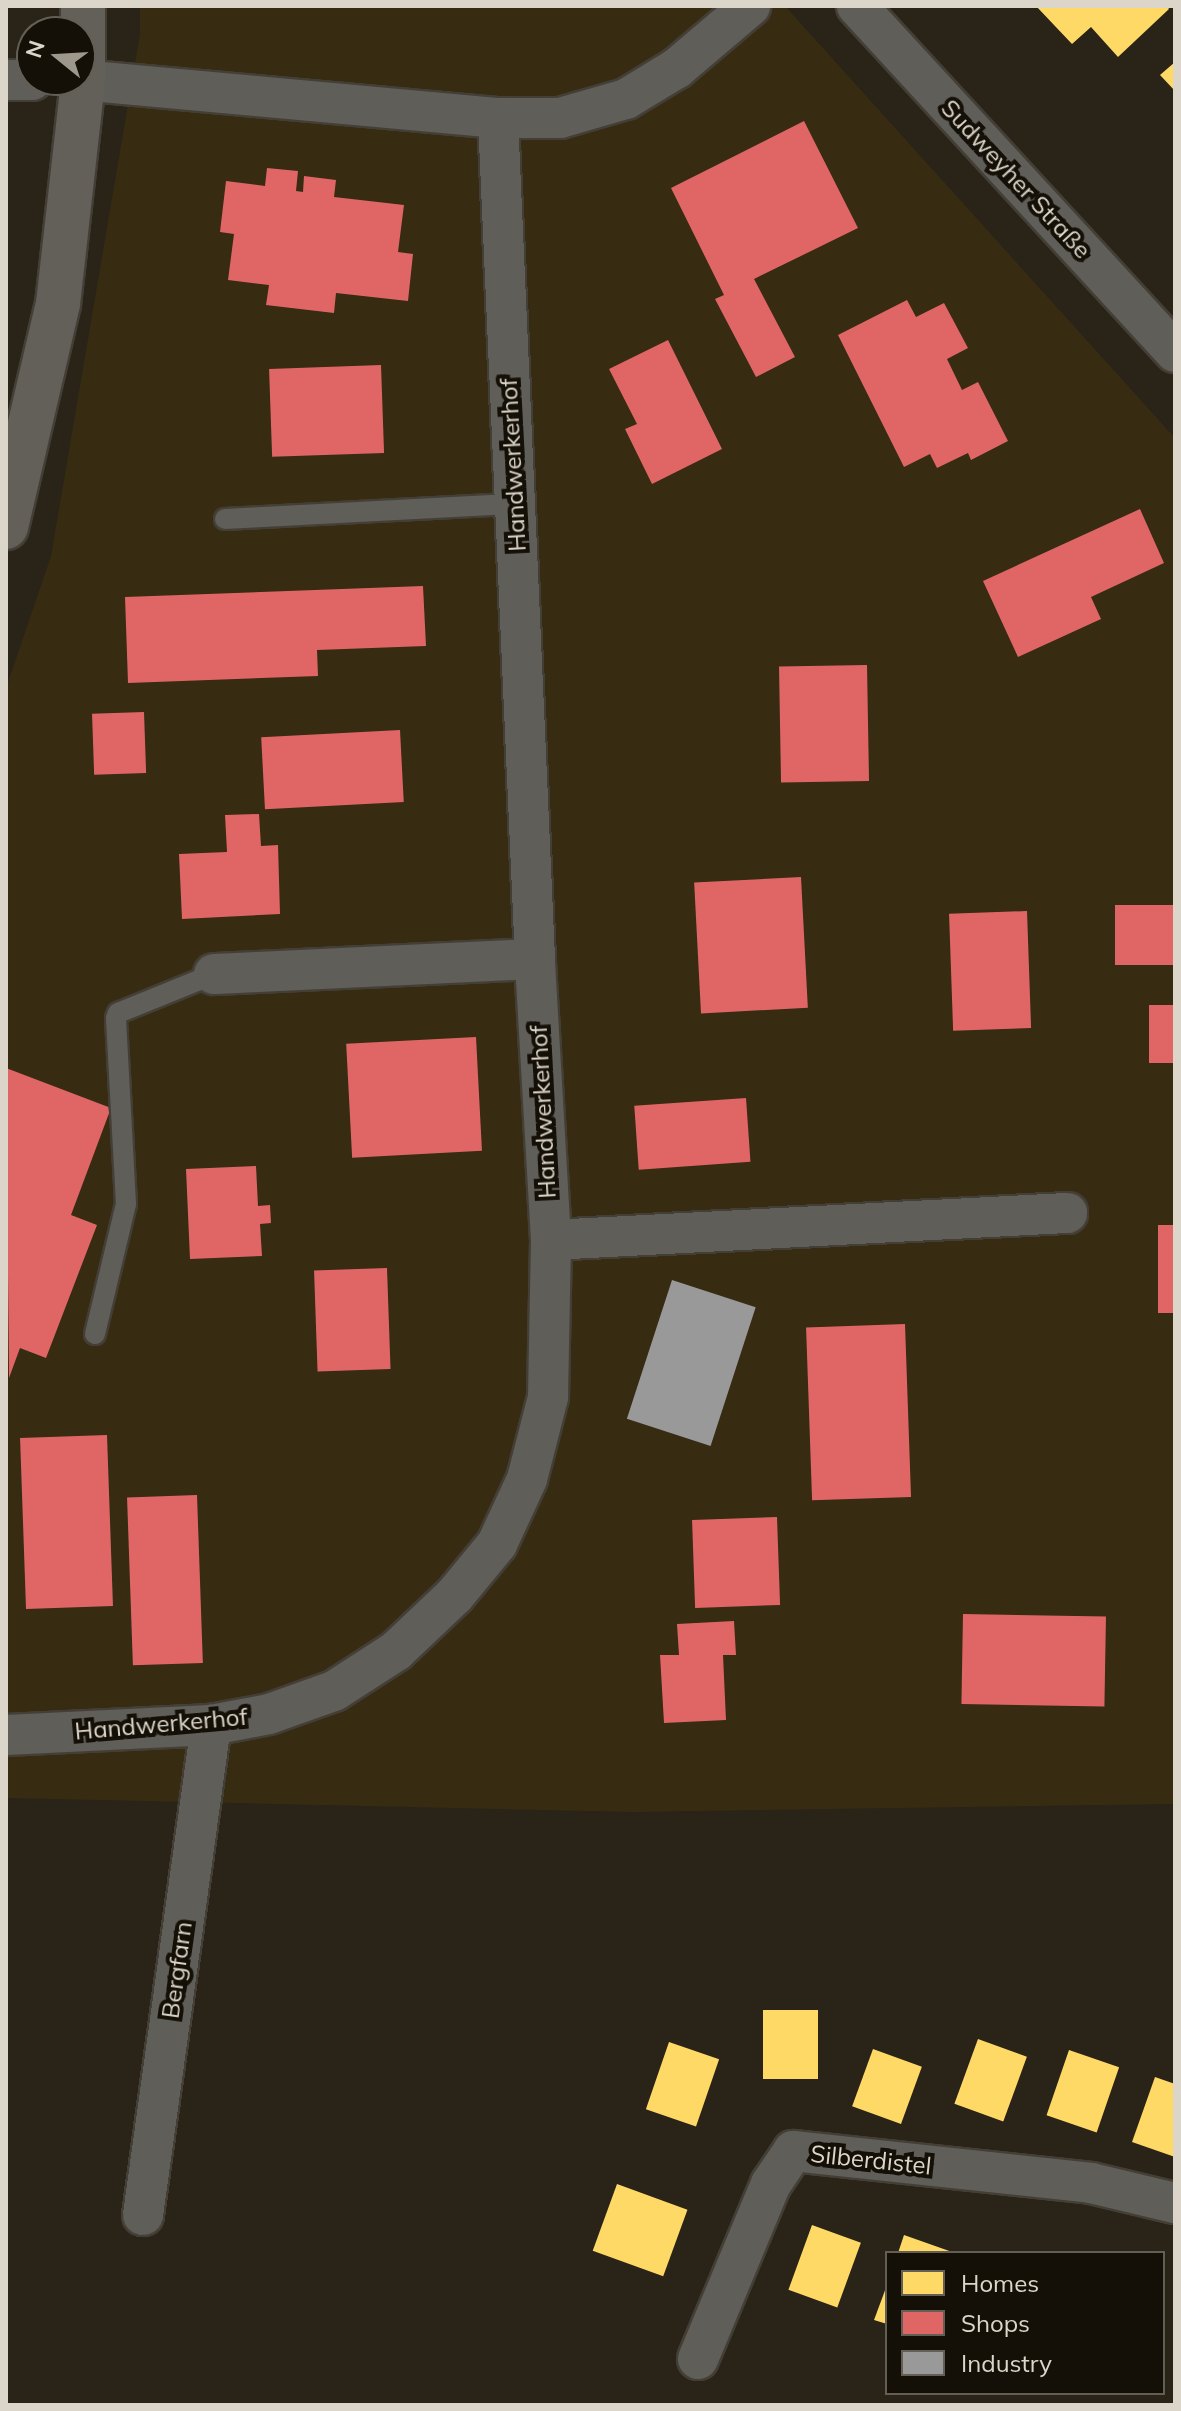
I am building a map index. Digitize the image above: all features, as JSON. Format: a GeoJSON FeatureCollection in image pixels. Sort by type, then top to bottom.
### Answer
{"type":"FeatureCollection","features":[{"type":"Feature","properties":{"kind":"main road"},"geometry":{"type":"LineString","coordinates":[[6,527],[58,304],[80,96]]}},
{"type":"Feature","properties":{"kind":"street"},"geometry":{"type":"LineString","coordinates":[[96,81],[498,118],[560,118],[626,99],[677,68],[750,6]]}},
{"type":"Feature","properties":{"kind":"street","name":"Sudweyher Straße"},"geometry":{"type":"LineString","coordinates":[[857,6],[1175,352]]}},
{"type":"Feature","properties":{"kind":"street","name":"Handwerkerhof"},"geometry":{"type":"LineString","coordinates":[[6,1735],[211,1725],[269,1714],[334,1691],[396,1651],[455,1595],[497,1544],[527,1479],[548,1397],[551,1240],[535,959],[498,118]]}},
{"type":"Feature","properties":{"kind":"street"},"geometry":{"type":"LineString","coordinates":[[214,974],[535,959]]}},
{"type":"Feature","properties":{"kind":"street"},"geometry":{"type":"LineString","coordinates":[[551,1240],[1067,1213]]}},
{"type":"Feature","properties":{"kind":"street","name":"Bergfarn"},"geometry":{"type":"LineString","coordinates":[[143,2215],[211,1725]]}},
{"type":"Feature","properties":{"kind":"street","name":"Silberdistel"},"geometry":{"type":"LineString","coordinates":[[698,2359],[771,2184],[793,2151],[1091,2183],[1175,2203]]}},
{"type":"Feature","properties":{"kind":"lane"},"geometry":{"type":"LineString","coordinates":[[225,519],[515,504]]}},
{"type":"Feature","properties":{"kind":"lane"},"geometry":{"type":"LineString","coordinates":[[95,1334],[126,1204],[116,1018],[118,1013],[214,974]]}},
{"type":"Feature","properties":{"kind":"shaded area"},"geometry":{"type":"Polygon","coordinates":[[[140,6],[785,6],[1175,438],[1175,1804],[633,1812],[6,1798],[6,688],[51,556],[140,34],[140,6]]]}},
{"type":"Feature","properties":{"kind":"building: Homes"},"geometry":{"type":"Polygon","coordinates":[[[1036,6],[1167,6],[1169,9],[1118,57],[1091,27],[1072,44],[1036,6]]]}},
{"type":"Feature","properties":{"kind":"building: Homes"},"geometry":{"type":"Polygon","coordinates":[[[1175,62],[1175,91],[1160,75],[1175,62]]]}},
{"type":"Feature","properties":{"kind":"building: Homes"},"geometry":{"type":"Polygon","coordinates":[[[763,2010],[818,2010],[818,2079],[763,2079],[763,2010]]]}},
{"type":"Feature","properties":{"kind":"building: Homes"},"geometry":{"type":"Polygon","coordinates":[[[978,2039],[1027,2057],[1003,2122],[954,2104],[978,2039]]]}},
{"type":"Feature","properties":{"kind":"building: Homes"},"geometry":{"type":"Polygon","coordinates":[[[669,2042],[719,2059],[696,2126],[646,2109],[669,2042]]]}},
{"type":"Feature","properties":{"kind":"building: Homes"},"geometry":{"type":"Polygon","coordinates":[[[873,2049],[922,2067],[901,2124],[852,2106],[873,2049]]]}},
{"type":"Feature","properties":{"kind":"building: Homes"},"geometry":{"type":"Polygon","coordinates":[[[1069,2050],[1119,2067],[1097,2132],[1047,2115],[1069,2050]]]}},
{"type":"Feature","properties":{"kind":"building: Homes"},"geometry":{"type":"Polygon","coordinates":[[[1155,2077],[1175,2084],[1175,2157],[1132,2142],[1155,2077]]]}},
{"type":"Feature","properties":{"kind":"building: Homes"},"geometry":{"type":"Polygon","coordinates":[[[617,2184],[687,2210],[663,2276],[593,2251],[617,2184]]]}},
{"type":"Feature","properties":{"kind":"building: Homes"},"geometry":{"type":"Polygon","coordinates":[[[812,2225],[861,2243],[837,2308],[788,2290],[812,2225]]]}},
{"type":"Feature","properties":{"kind":"building: Homes"},"geometry":{"type":"Polygon","coordinates":[[[904,2235],[949,2251],[899,2251],[904,2235]]]}},
{"type":"Feature","properties":{"kind":"building: Homes"},"geometry":{"type":"Polygon","coordinates":[[[885,2290],[885,2323],[874,2320],[885,2290]]]}},
{"type":"Feature","properties":{"kind":"building: Shops"},"geometry":{"type":"Polygon","coordinates":[[[804,121],[858,228],[754,279],[795,357],[756,377],[715,299],[724,295],[671,188],[804,121]]]}},
{"type":"Feature","properties":{"kind":"building: Shops"},"geometry":{"type":"Polygon","coordinates":[[[267,168],[298,171],[296,191],[303,192],[304,176],[336,180],[334,197],[404,205],[398,252],[413,254],[408,301],[336,293],[334,313],[266,305],[269,285],[228,280],[234,234],[220,232],[226,181],[265,186],[267,168]]]}},
{"type":"Feature","properties":{"kind":"building: Shops"},"geometry":{"type":"Polygon","coordinates":[[[907,300],[916,317],[944,303],[968,348],[947,359],[962,390],[978,382],[1008,441],[971,460],[968,453],[937,468],[930,454],[904,467],[838,335],[907,300]]]}},
{"type":"Feature","properties":{"kind":"building: Shops"},"geometry":{"type":"Polygon","coordinates":[[[668,340],[722,449],[652,484],[625,429],[637,424],[609,369],[668,340]]]}},
{"type":"Feature","properties":{"kind":"building: Shops"},"geometry":{"type":"Polygon","coordinates":[[[381,365],[384,453],[272,457],[269,369],[381,365]]]}},
{"type":"Feature","properties":{"kind":"building: Shops"},"geometry":{"type":"Polygon","coordinates":[[[1140,509],[1164,563],[1091,597],[1101,619],[1018,657],[983,581],[1140,509]]]}},
{"type":"Feature","properties":{"kind":"building: Shops"},"geometry":{"type":"Polygon","coordinates":[[[423,586],[426,646],[317,650],[318,676],[128,683],[125,597],[423,586]]]}},
{"type":"Feature","properties":{"kind":"building: Shops"},"geometry":{"type":"Polygon","coordinates":[[[867,665],[869,781],[781,783],[779,667],[867,665]]]}},
{"type":"Feature","properties":{"kind":"building: Shops"},"geometry":{"type":"Polygon","coordinates":[[[144,712],[146,773],[94,775],[92,714],[144,712]]]}},
{"type":"Feature","properties":{"kind":"building: Shops"},"geometry":{"type":"Polygon","coordinates":[[[400,730],[404,802],[265,809],[261,737],[400,730]]]}},
{"type":"Feature","properties":{"kind":"building: Shops"},"geometry":{"type":"Polygon","coordinates":[[[259,814],[261,846],[278,845],[280,914],[182,919],[179,854],[227,852],[225,815],[259,814]]]}},
{"type":"Feature","properties":{"kind":"building: Shops"},"geometry":{"type":"Polygon","coordinates":[[[801,877],[808,1008],[701,1013],[694,883],[801,877]]]}},
{"type":"Feature","properties":{"kind":"building: Shops"},"geometry":{"type":"Polygon","coordinates":[[[1115,905],[1175,905],[1175,965],[1115,965],[1115,905]]]}},
{"type":"Feature","properties":{"kind":"building: Shops"},"geometry":{"type":"Polygon","coordinates":[[[1027,911],[1031,1028],[953,1031],[949,914],[1027,911]]]}},
{"type":"Feature","properties":{"kind":"building: Shops"},"geometry":{"type":"Polygon","coordinates":[[[1149,1005],[1175,1005],[1175,1063],[1149,1063],[1149,1005]]]}},
{"type":"Feature","properties":{"kind":"building: Shops"},"geometry":{"type":"Polygon","coordinates":[[[476,1037],[482,1151],[352,1158],[346,1044],[476,1037]]]}},
{"type":"Feature","properties":{"kind":"building: Shops"},"geometry":{"type":"Polygon","coordinates":[[[6,1068],[111,1108],[71,1215],[97,1225],[46,1358],[20,1348],[9,1378],[6,1068]]]}},
{"type":"Feature","properties":{"kind":"building: Shops"},"geometry":{"type":"Polygon","coordinates":[[[746,1098],[750,1162],[639,1170],[634,1106],[746,1098]]]}},
{"type":"Feature","properties":{"kind":"building: Shops"},"geometry":{"type":"Polygon","coordinates":[[[256,1166],[258,1206],[270,1205],[271,1223],[260,1224],[262,1256],[190,1259],[186,1169],[256,1166]]]}},
{"type":"Feature","properties":{"kind":"building: Shops"},"geometry":{"type":"Polygon","coordinates":[[[1158,1225],[1175,1225],[1175,1313],[1158,1313],[1158,1225]]]}},
{"type":"Feature","properties":{"kind":"building: Shops"},"geometry":{"type":"Polygon","coordinates":[[[387,1268],[391,1369],[318,1371],[314,1271],[387,1268]]]}},
{"type":"Feature","properties":{"kind":"building: Shops"},"geometry":{"type":"Polygon","coordinates":[[[905,1324],[911,1497],[812,1500],[806,1327],[905,1324]]]}},
{"type":"Feature","properties":{"kind":"building: Shops"},"geometry":{"type":"Polygon","coordinates":[[[107,1435],[113,1606],[26,1609],[20,1438],[107,1435]]]}},
{"type":"Feature","properties":{"kind":"building: Shops"},"geometry":{"type":"Polygon","coordinates":[[[197,1495],[203,1663],[133,1665],[127,1497],[197,1495]]]}},
{"type":"Feature","properties":{"kind":"building: Shops"},"geometry":{"type":"Polygon","coordinates":[[[777,1517],[780,1605],[695,1608],[692,1520],[777,1517]]]}},
{"type":"Feature","properties":{"kind":"building: Shops"},"geometry":{"type":"Polygon","coordinates":[[[963,1614],[1106,1616],[1104,1706],[961,1704],[963,1614]]]}},
{"type":"Feature","properties":{"kind":"building: Shops"},"geometry":{"type":"Polygon","coordinates":[[[734,1621],[736,1655],[723,1655],[726,1720],[664,1723],[660,1655],[679,1655],[677,1624],[734,1621]]]}},
{"type":"Feature","properties":{"kind":"building: Industry"},"geometry":{"type":"Polygon","coordinates":[[[672,1280],[756,1307],[711,1446],[627,1419],[672,1280]]]}}]}
